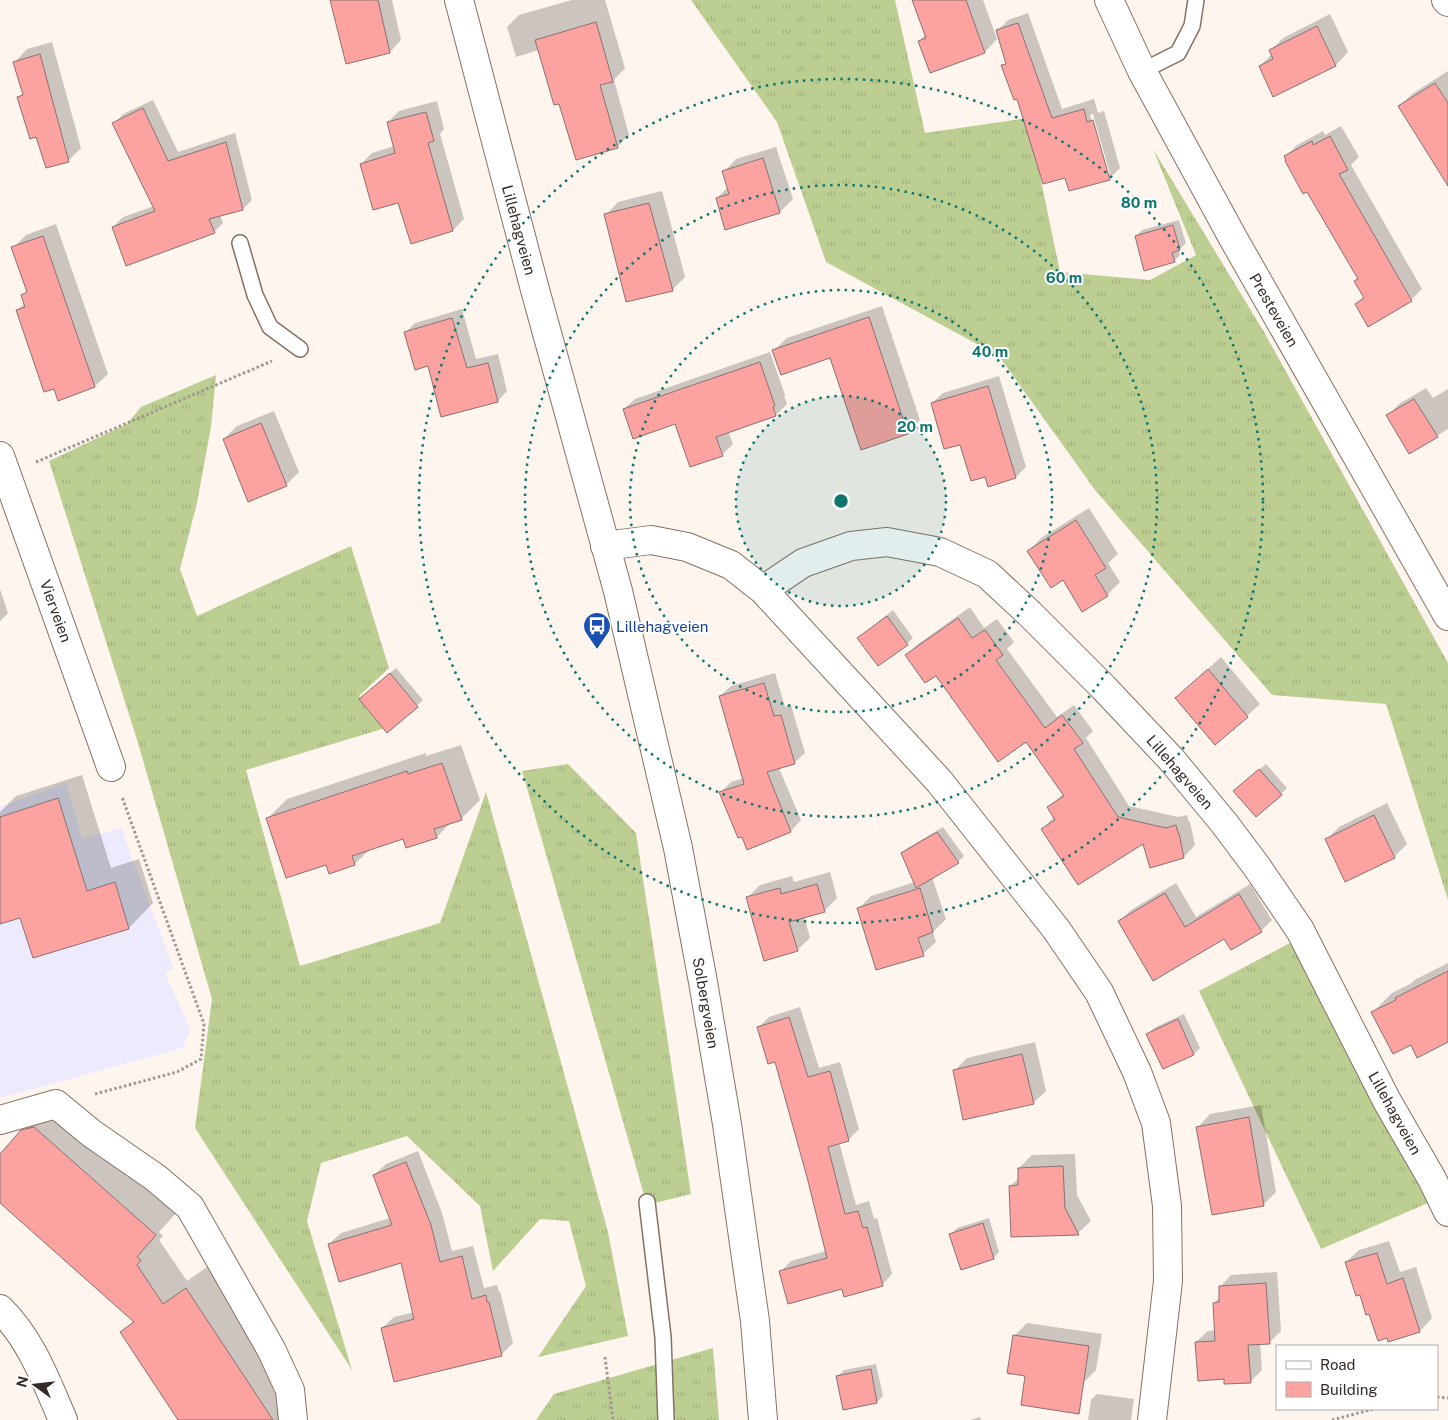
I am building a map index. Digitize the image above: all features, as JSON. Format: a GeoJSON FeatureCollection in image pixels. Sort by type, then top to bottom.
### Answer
{"type":"FeatureCollection","features":[{"type":"Feature","properties":{"kind":"street","name":"Lillehagveien"},"geometry":{"type":"LineString","coordinates":[[459,0],[534,286],[618,591]]}},
{"type":"Feature","properties":{"kind":"street","name":"Presteveien"},"geometry":{"type":"LineString","coordinates":[[1109,0],[1142,71],[1233,238],[1448,616]]}},
{"type":"Feature","properties":{"kind":"street","name":"Vierveien"},"geometry":{"type":"LineString","coordinates":[[4,465],[111,766]]}},
{"type":"Feature","properties":{"kind":"street"},"geometry":{"type":"LineString","coordinates":[[605,546],[651,540],[687,548],[731,565],[763,590],[939,781],[1056,929],[1099,992],[1137,1072],[1156,1123],[1167,1206],[1168,1281],[1152,1420]]}},
{"type":"Feature","properties":{"kind":"street","name":"Lillehagveien"},"geometry":{"type":"LineString","coordinates":[[763,590],[803,563],[851,546],[887,542],[940,552],[987,574],[1030,613],[1171,759],[1224,823],[1257,867],[1300,930],[1387,1101],[1432,1179],[1448,1212]]}},
{"type":"Feature","properties":{"kind":"street","name":"Solbergveien"},"geometry":{"type":"LineString","coordinates":[[618,591],[678,848],[703,982],[727,1124],[755,1321],[763,1420]]}},
{"type":"Feature","properties":{"kind":"street"},"geometry":{"type":"LineString","coordinates":[[0,1120],[56,1104],[91,1133],[156,1178],[190,1207],[271,1349],[290,1390],[293,1420]]}},
{"type":"Feature","properties":{"kind":"street"},"geometry":{"type":"LineString","coordinates":[[6,1320],[35,1356],[64,1420]]}},
{"type":"Feature","properties":{"kind":"lane"},"geometry":{"type":"LineString","coordinates":[[1142,71],[1178,53],[1192,26],[1196,0]]}},
{"type":"Feature","properties":{"kind":"lane"},"geometry":{"type":"LineString","coordinates":[[240,244],[255,295],[270,327],[300,349]]}},
{"type":"Feature","properties":{"kind":"lane"},"geometry":{"type":"LineString","coordinates":[[647,1202],[663,1337],[666,1420]]}},
{"type":"Feature","properties":{"kind":"path"},"geometry":{"type":"LineString","coordinates":[[4,465],[300,349]]}},
{"type":"Feature","properties":{"kind":"path"},"geometry":{"type":"LineString","coordinates":[[56,1104],[177,1072],[200,1059],[204,1024],[111,766]]}},
{"type":"Feature","properties":{"kind":"path"},"geometry":{"type":"LineString","coordinates":[[605,1357],[613,1420]]}},
{"type":"Feature","properties":{"kind":"path"},"geometry":{"type":"LineString","coordinates":[[1332,1420],[1370,1410]]}},
{"type":"Feature","properties":{"kind":"shaded area"},"geometry":{"type":"Polygon","coordinates":[[[66,783],[82,838],[122,828],[174,969],[165,973],[191,1031],[182,1048],[0,1098],[0,807],[66,783]]]}},
{"type":"Feature","properties":{"kind":"green space"},"geometry":{"type":"Polygon","coordinates":[[[691,0],[895,0],[925,133],[1028,118],[1060,272],[1150,280],[1196,255],[1153,149],[1264,332],[1448,663],[1448,900],[1386,704],[1272,695],[1095,490],[999,356],[826,262],[777,122],[691,0]]]}},
{"type":"Feature","properties":{"kind":"green space"},"geometry":{"type":"Polygon","coordinates":[[[216,375],[211,427],[197,503],[180,569],[197,616],[351,546],[389,668],[359,696],[389,727],[246,770],[300,966],[440,923],[486,792],[608,1232],[628,1336],[538,1357],[586,1286],[569,1221],[540,1219],[493,1271],[480,1206],[407,1136],[321,1163],[307,1221],[352,1370],[195,1128],[212,999],[138,743],[49,461],[127,424],[141,407],[216,375]]]}},
{"type":"Feature","properties":{"kind":"green space"},"geometry":{"type":"Polygon","coordinates":[[[568,764],[636,833],[691,1194],[647,1205],[522,771],[568,764]]]}},
{"type":"Feature","properties":{"kind":"green space"},"geometry":{"type":"Polygon","coordinates":[[[1290,943],[1428,1203],[1321,1249],[1199,991],[1290,943]]]}},
{"type":"Feature","properties":{"kind":"green space"},"geometry":{"type":"Polygon","coordinates":[[[713,1348],[719,1420],[536,1420],[554,1394],[713,1348]]]}},
{"type":"Feature","properties":{"kind":"building"},"geometry":{"type":"Polygon","coordinates":[[[330,0],[378,0],[390,53],[346,64],[330,0]]]}},
{"type":"Feature","properties":{"kind":"building"},"geometry":{"type":"Polygon","coordinates":[[[912,0],[966,0],[985,53],[930,73],[918,41],[926,38],[912,0]]]}},
{"type":"Feature","properties":{"kind":"building"},"geometry":{"type":"Polygon","coordinates":[[[596,22],[613,82],[600,85],[618,148],[576,160],[559,104],[554,105],[535,40],[596,22]]]}},
{"type":"Feature","properties":{"kind":"building"},"geometry":{"type":"Polygon","coordinates":[[[1018,23],[1052,118],[1084,109],[1087,122],[1093,120],[1110,180],[1069,191],[1065,178],[1043,184],[1017,99],[1014,100],[1001,65],[1006,64],[996,30],[1018,23]]]}},
{"type":"Feature","properties":{"kind":"building"},"geometry":{"type":"Polygon","coordinates":[[[1317,26],[1336,66],[1273,97],[1259,66],[1273,59],[1269,50],[1317,26]]]}},
{"type":"Feature","properties":{"kind":"building"},"geometry":{"type":"Polygon","coordinates":[[[40,54],[69,162],[46,168],[36,137],[30,139],[17,97],[23,95],[13,62],[40,54]]]}},
{"type":"Feature","properties":{"kind":"building"},"geometry":{"type":"Polygon","coordinates":[[[1435,83],[1448,103],[1448,186],[1398,106],[1435,83]]]}},
{"type":"Feature","properties":{"kind":"building"},"geometry":{"type":"Polygon","coordinates":[[[143,108],[168,161],[226,142],[243,210],[209,219],[215,233],[126,266],[112,227],[155,211],[112,123],[143,108]]]}},
{"type":"Feature","properties":{"kind":"building"},"geometry":{"type":"Polygon","coordinates":[[[426,112],[434,141],[428,143],[453,231],[411,244],[398,203],[373,210],[360,164],[395,153],[387,122],[426,112]]]}},
{"type":"Feature","properties":{"kind":"building"},"geometry":{"type":"Polygon","coordinates":[[[1330,136],[1348,170],[1339,174],[1412,301],[1368,327],[1355,304],[1364,298],[1354,281],[1358,279],[1307,192],[1303,194],[1284,156],[1312,141],[1313,145],[1330,136]]]}},
{"type":"Feature","properties":{"kind":"building"},"geometry":{"type":"Polygon","coordinates":[[[763,158],[780,213],[725,230],[716,198],[729,194],[722,171],[763,158]]]}},
{"type":"Feature","properties":{"kind":"building"},"geometry":{"type":"Polygon","coordinates":[[[649,203],[673,291],[626,302],[604,214],[649,203]]]}},
{"type":"Feature","properties":{"kind":"building"},"geometry":{"type":"Polygon","coordinates":[[[1173,225],[1180,250],[1172,253],[1175,262],[1144,271],[1135,236],[1173,225]]]}},
{"type":"Feature","properties":{"kind":"building"},"geometry":{"type":"Polygon","coordinates":[[[43,236],[95,387],[58,401],[54,389],[44,392],[16,310],[25,307],[21,295],[27,292],[11,247],[43,236]]]}},
{"type":"Feature","properties":{"kind":"building"},"geometry":{"type":"Polygon","coordinates":[[[869,317],[908,434],[861,450],[830,358],[781,375],[772,350],[869,317]]]}},
{"type":"Feature","properties":{"kind":"building"},"geometry":{"type":"Polygon","coordinates":[[[452,318],[467,368],[488,363],[498,402],[441,417],[428,366],[415,370],[404,332],[452,318]]]}},
{"type":"Feature","properties":{"kind":"building"},"geometry":{"type":"Polygon","coordinates":[[[760,362],[775,406],[773,407],[776,416],[716,437],[723,456],[690,467],[675,424],[633,439],[623,409],[760,362]]]}},
{"type":"Feature","properties":{"kind":"building"},"geometry":{"type":"Polygon","coordinates":[[[988,386],[1016,478],[988,487],[985,477],[971,481],[960,445],[944,449],[931,403],[988,386]]]}},
{"type":"Feature","properties":{"kind":"building"},"geometry":{"type":"Polygon","coordinates":[[[1414,399],[1438,437],[1409,454],[1386,415],[1414,399]]]}},
{"type":"Feature","properties":{"kind":"building"},"geometry":{"type":"Polygon","coordinates":[[[261,423],[287,486],[248,502],[223,439],[261,423]]]}},
{"type":"Feature","properties":{"kind":"building"},"geometry":{"type":"Polygon","coordinates":[[[1076,520],[1106,568],[1095,575],[1108,596],[1082,612],[1063,580],[1051,588],[1027,551],[1076,520]]]}},
{"type":"Feature","properties":{"kind":"building"},"geometry":{"type":"Polygon","coordinates":[[[887,616],[908,645],[878,666],[857,638],[887,616]]]}},
{"type":"Feature","properties":{"kind":"building"},"geometry":{"type":"Polygon","coordinates":[[[958,618],[972,638],[985,630],[1003,655],[996,660],[1045,728],[1062,715],[1083,743],[1074,749],[1118,817],[1166,828],[1176,825],[1184,858],[1150,868],[1143,844],[1078,885],[1041,829],[1055,820],[1047,807],[1064,796],[1026,742],[998,762],[936,676],[925,683],[905,655],[958,618]]]}},
{"type":"Feature","properties":{"kind":"building"},"geometry":{"type":"Polygon","coordinates":[[[1208,669],[1248,717],[1215,745],[1175,698],[1208,669]]]}},
{"type":"Feature","properties":{"kind":"building"},"geometry":{"type":"Polygon","coordinates":[[[390,673],[418,707],[387,733],[359,699],[390,673]]]}},
{"type":"Feature","properties":{"kind":"building"},"geometry":{"type":"Polygon","coordinates":[[[764,683],[774,716],[781,715],[795,764],[767,772],[791,832],[747,850],[742,837],[738,838],[719,792],[744,784],[719,696],[764,683]]]}},
{"type":"Feature","properties":{"kind":"building"},"geometry":{"type":"Polygon","coordinates":[[[442,763],[462,820],[434,829],[437,838],[406,848],[403,839],[352,856],[355,865],[329,874],[326,865],[286,878],[266,818],[407,771],[408,774],[442,763]]]}},
{"type":"Feature","properties":{"kind":"building"},"geometry":{"type":"Polygon","coordinates":[[[1259,769],[1282,795],[1256,817],[1233,791],[1259,769]]]}},
{"type":"Feature","properties":{"kind":"building"},"geometry":{"type":"Polygon","coordinates":[[[58,798],[87,891],[115,882],[129,929],[33,958],[20,918],[0,924],[0,817],[58,798]]]}},
{"type":"Feature","properties":{"kind":"building"},"geometry":{"type":"Polygon","coordinates":[[[1374,815],[1395,858],[1345,882],[1325,839],[1374,815]]]}},
{"type":"Feature","properties":{"kind":"building"},"geometry":{"type":"Polygon","coordinates":[[[937,832],[959,863],[916,888],[901,853],[937,832]]]}},
{"type":"Feature","properties":{"kind":"building"},"geometry":{"type":"Polygon","coordinates":[[[817,884],[825,912],[789,922],[798,951],[764,961],[746,897],[780,888],[781,894],[817,884]]]}},
{"type":"Feature","properties":{"kind":"building"},"geometry":{"type":"Polygon","coordinates":[[[920,888],[933,932],[918,938],[924,956],[876,970],[857,908],[920,888]]]}},
{"type":"Feature","properties":{"kind":"building"},"geometry":{"type":"Polygon","coordinates":[[[1165,893],[1185,927],[1239,894],[1262,932],[1231,950],[1224,939],[1153,981],[1118,921],[1165,893]]]}},
{"type":"Feature","properties":{"kind":"building"},"geometry":{"type":"Polygon","coordinates":[[[1448,971],[1448,1042],[1417,1058],[1411,1045],[1393,1054],[1371,1012],[1448,971]]]}},
{"type":"Feature","properties":{"kind":"building"},"geometry":{"type":"Polygon","coordinates":[[[789,1017],[808,1077],[830,1071],[849,1141],[828,1147],[845,1214],[858,1211],[863,1228],[867,1227],[883,1286],[844,1297],[842,1289],[788,1304],[779,1271],[827,1258],[775,1062],[768,1064],[757,1027],[789,1017]]]}},
{"type":"Feature","properties":{"kind":"building"},"geometry":{"type":"Polygon","coordinates":[[[1178,1019],[1194,1055],[1163,1069],[1146,1034],[1178,1019]]]}},
{"type":"Feature","properties":{"kind":"building"},"geometry":{"type":"Polygon","coordinates":[[[1022,1054],[1034,1104],[963,1120],[953,1070],[1022,1054]]]}},
{"type":"Feature","properties":{"kind":"building"},"geometry":{"type":"Polygon","coordinates":[[[1249,1117],[1264,1206],[1212,1215],[1196,1127],[1249,1117]]]}},
{"type":"Feature","properties":{"kind":"building"},"geometry":{"type":"Polygon","coordinates":[[[34,1127],[156,1235],[137,1257],[141,1260],[137,1265],[163,1304],[186,1288],[273,1420],[178,1420],[120,1332],[134,1322],[0,1203],[0,1154],[21,1130],[34,1127]]]}},
{"type":"Feature","properties":{"kind":"building"},"geometry":{"type":"Polygon","coordinates":[[[406,1162],[431,1225],[440,1262],[462,1256],[472,1299],[486,1295],[487,1302],[489,1302],[502,1356],[394,1382],[381,1328],[414,1319],[401,1263],[339,1282],[328,1244],[392,1225],[373,1175],[406,1162]]]}},
{"type":"Feature","properties":{"kind":"building"},"geometry":{"type":"Polygon","coordinates":[[[1063,1166],[1065,1208],[1079,1235],[1011,1237],[1009,1186],[1018,1185],[1018,1168],[1063,1166]]]}},
{"type":"Feature","properties":{"kind":"building"},"geometry":{"type":"Polygon","coordinates":[[[983,1223],[994,1259],[961,1270],[949,1234],[983,1223]]]}},
{"type":"Feature","properties":{"kind":"building"},"geometry":{"type":"Polygon","coordinates":[[[1377,1253],[1387,1284],[1403,1278],[1420,1332],[1388,1342],[1387,1338],[1378,1341],[1369,1314],[1366,1315],[1360,1295],[1356,1296],[1345,1262],[1377,1253]]]}},
{"type":"Feature","properties":{"kind":"building"},"geometry":{"type":"Polygon","coordinates":[[[1266,1283],[1270,1344],[1248,1345],[1251,1383],[1224,1384],[1224,1379],[1198,1381],[1195,1342],[1215,1341],[1213,1303],[1219,1302],[1219,1286],[1266,1283]]]}},
{"type":"Feature","properties":{"kind":"building"},"geometry":{"type":"Polygon","coordinates":[[[1013,1335],[1089,1346],[1079,1414],[1021,1405],[1025,1376],[1007,1373],[1013,1335]]]}},
{"type":"Feature","properties":{"kind":"building"},"geometry":{"type":"Polygon","coordinates":[[[871,1369],[877,1403],[843,1410],[836,1376],[871,1369]]]}},
{"type":"Feature","properties":{"kind":"place","name":"Lillehagveien"},"geometry":{"type":"Point","coordinates":[597,650]}}]}
